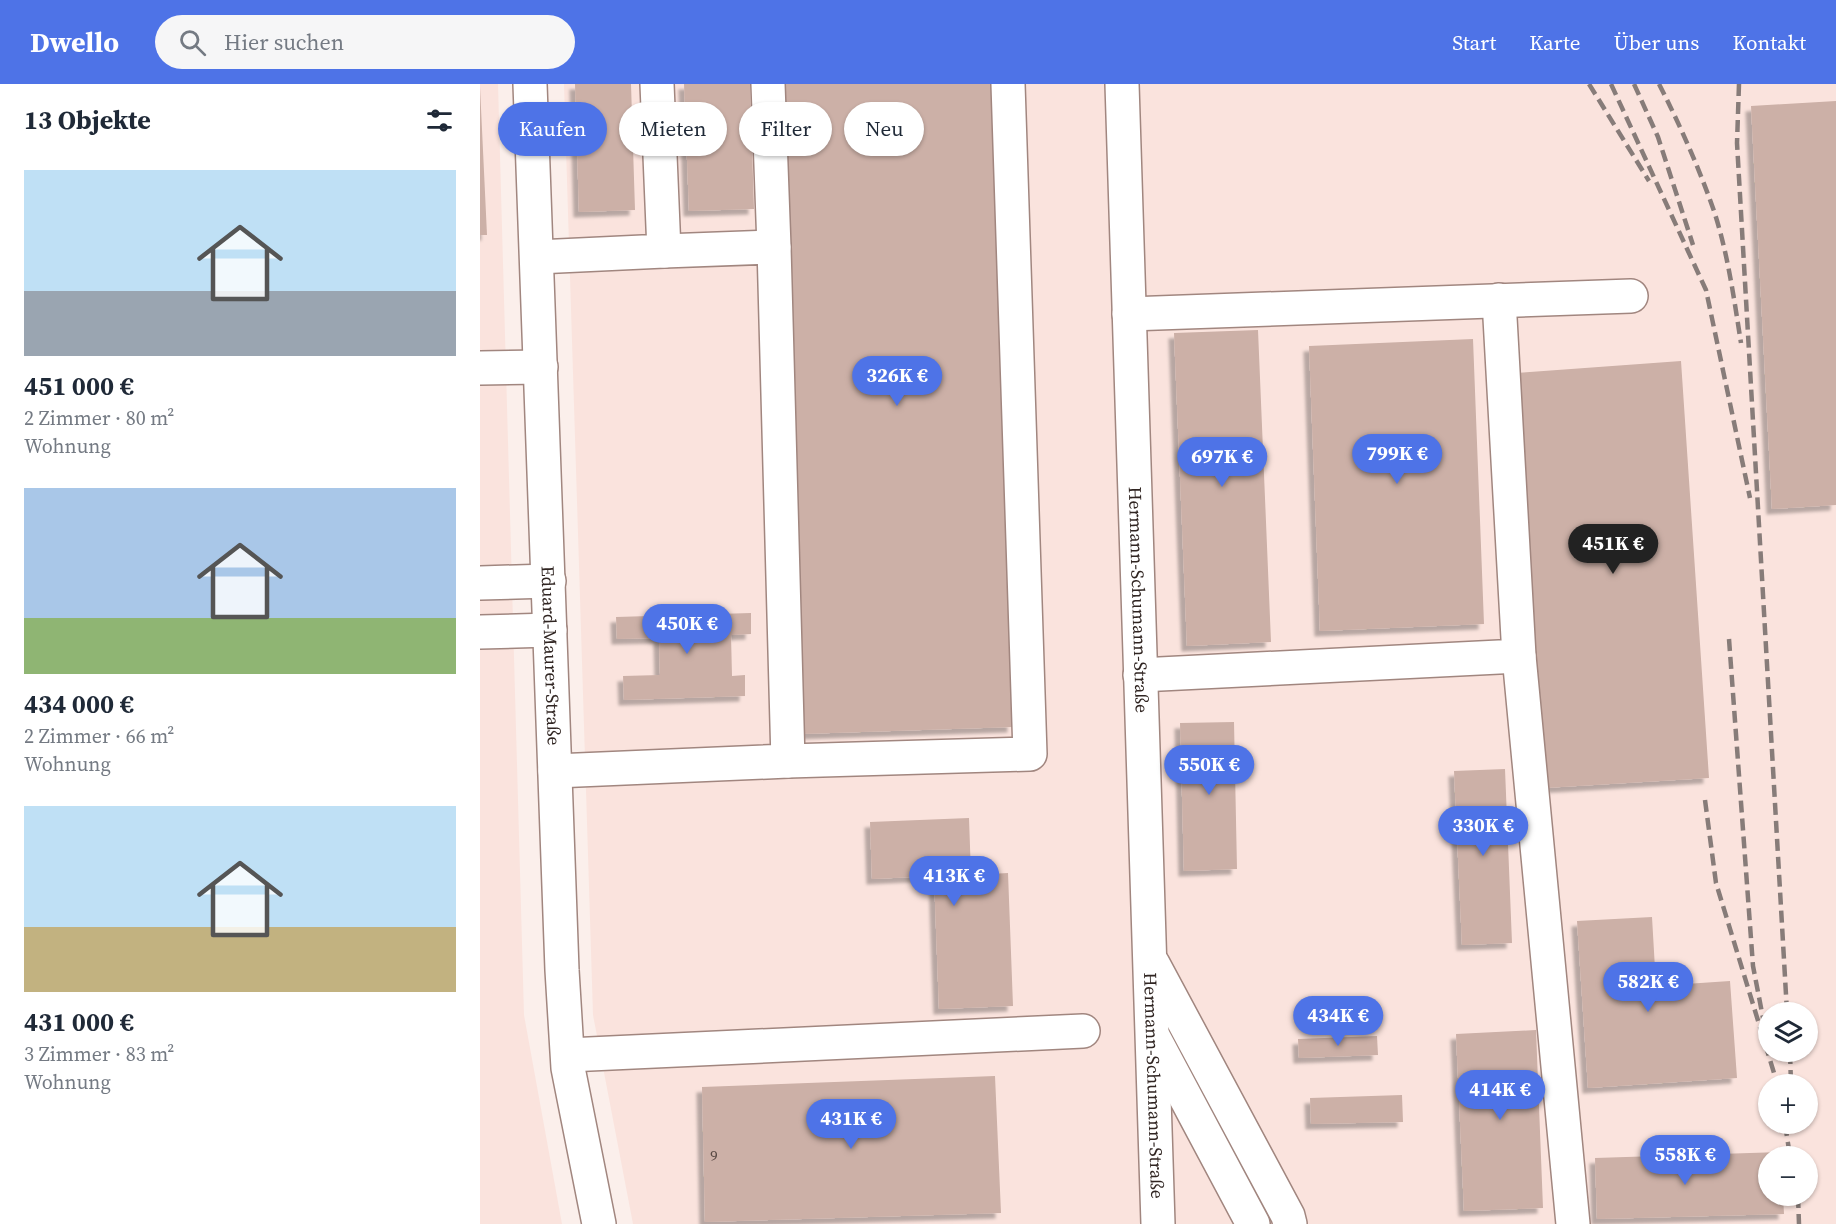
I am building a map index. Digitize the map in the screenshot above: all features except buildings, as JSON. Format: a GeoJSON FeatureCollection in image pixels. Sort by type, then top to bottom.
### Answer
{"type":"FeatureCollection","features":[{"type":"Feature","properties":{"kind":"street","name":"Eduard-Maurer-Straße"},"geometry":{"type":"LineString","coordinates":[[530,84],[555,771],[568,1055],[599,1224]]}},
{"type":"Feature","properties":{"kind":"street"},"geometry":{"type":"LineString","coordinates":[[657,84],[664,251]]}},
{"type":"Feature","properties":{"kind":"street"},"geometry":{"type":"LineString","coordinates":[[768,84],[788,761]]}},
{"type":"Feature","properties":{"kind":"street"},"geometry":{"type":"LineString","coordinates":[[555,771],[1030,754],[1008,84]]}},
{"type":"Feature","properties":{"kind":"street","name":"Hermann-Schumann-Straße"},"geometry":{"type":"LineString","coordinates":[[1122,84],[1158,1224]]}},
{"type":"Feature","properties":{"kind":"street"},"geometry":{"type":"LineString","coordinates":[[537,257],[774,247]]}},
{"type":"Feature","properties":{"kind":"street"},"geometry":{"type":"LineString","coordinates":[[1129,314],[1631,296]]}},
{"type":"Feature","properties":{"kind":"street"},"geometry":{"type":"LineString","coordinates":[[1499,300],[1518,656],[1573,1224]]}},
{"type":"Feature","properties":{"kind":"street"},"geometry":{"type":"LineString","coordinates":[[480,368],[541,367]]}},
{"type":"Feature","properties":{"kind":"street"},"geometry":{"type":"LineString","coordinates":[[480,583],[549,581]]}},
{"type":"Feature","properties":{"kind":"street"},"geometry":{"type":"LineString","coordinates":[[480,632],[550,630]]}},
{"type":"Feature","properties":{"kind":"street"},"geometry":{"type":"LineString","coordinates":[[1140,675],[1518,656]]}},
{"type":"Feature","properties":{"kind":"street"},"geometry":{"type":"LineString","coordinates":[[1149,957],[1288,1216],[1290,1224]]}},
{"type":"Feature","properties":{"kind":"street"},"geometry":{"type":"LineString","coordinates":[[1150,991],[1274,1224]]}},
{"type":"Feature","properties":{"kind":"street"},"geometry":{"type":"LineString","coordinates":[[568,1055],[1083,1031]]}},
{"type":"Feature","properties":{"kind":"street"},"geometry":{"type":"LineString","coordinates":[[1151,1033],[1253,1224]]}},
{"type":"Feature","properties":{"kind":"shaded area"},"geometry":{"type":"Polygon","coordinates":[[[480,84],[498,84],[498,156],[500,156],[524,1015],[562,1224],[480,1224],[480,84]]]}},
{"type":"Feature","properties":{"kind":"shaded area"},"geometry":{"type":"Polygon","coordinates":[[[564,84],[1836,84],[1836,1224],[633,1224],[593,1015],[566,156],[607,156],[607,102],[565,102],[564,84]]]}},
{"type":"Feature","properties":{"kind":"railway"},"geometry":{"type":"LineString","coordinates":[[1589,84],[1649,181]]}},
{"type":"Feature","properties":{"kind":"railway"},"geometry":{"type":"LineString","coordinates":[[1611,84],[1706,290],[1750,498]]}},
{"type":"Feature","properties":{"kind":"railway"},"geometry":{"type":"LineString","coordinates":[[1634,84],[1658,137],[1693,245]]}},
{"type":"Feature","properties":{"kind":"railway"},"geometry":{"type":"LineString","coordinates":[[1659,84],[1689,147],[1714,211],[1727,260],[1741,343]]}},
{"type":"Feature","properties":{"kind":"railway"},"geometry":{"type":"LineString","coordinates":[[1739,84],[1737,143],[1786,1002]]}},
{"type":"Feature","properties":{"kind":"railway"},"geometry":{"type":"LineString","coordinates":[[1729,639],[1753,966],[1760,1002]]}},
{"type":"Feature","properties":{"kind":"railway"},"geometry":{"type":"LineString","coordinates":[[1705,800],[1716,883],[1774,1073]]}},
{"type":"Feature","properties":{"kind":"railway"},"geometry":{"type":"LineString","coordinates":[[1790,1062],[1791,1074]]}},
{"type":"Feature","properties":{"kind":"railway"},"geometry":{"type":"LineString","coordinates":[[1787,1134],[1788,1146]]}},
{"type":"Feature","properties":{"kind":"railway"},"geometry":{"type":"LineString","coordinates":[[1798,1206],[1799,1224]]}}]}
